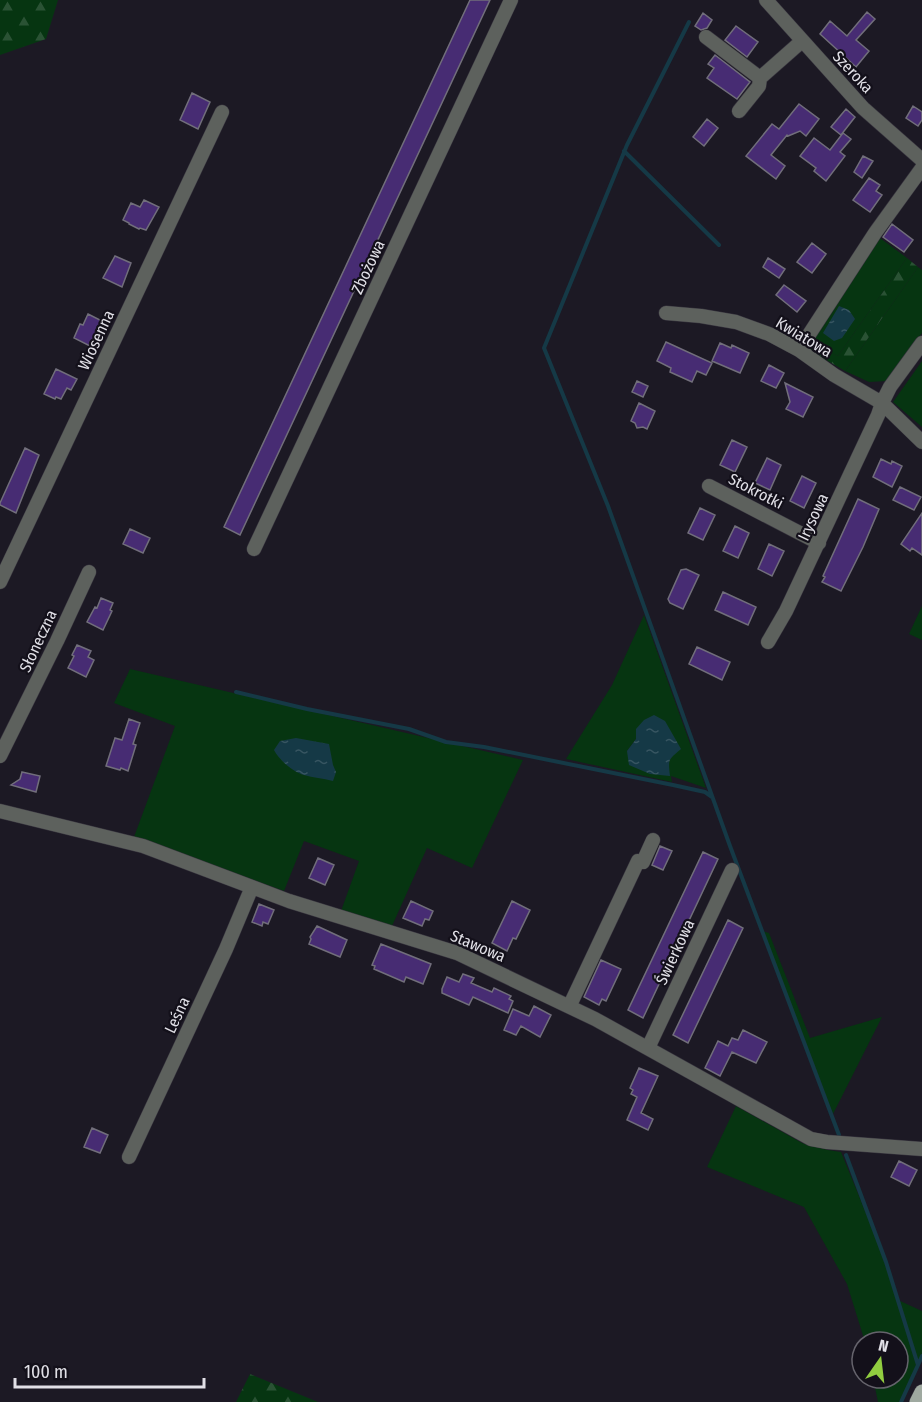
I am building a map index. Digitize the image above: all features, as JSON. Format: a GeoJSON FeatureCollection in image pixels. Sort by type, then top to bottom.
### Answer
{"type":"FeatureCollection","features":[{"type":"Feature","properties":{"kind":"main road"},"geometry":{"type":"LineString","coordinates":[[917,1402],[922,1392]]}},
{"type":"Feature","properties":{"kind":"street","name":"Zbożowa"},"geometry":{"type":"LineString","coordinates":[[255,549],[511,0]]}},
{"type":"Feature","properties":{"kind":"street","name":"Szeroka"},"geometry":{"type":"LineString","coordinates":[[766,0],[863,108],[922,160]]}},
{"type":"Feature","properties":{"kind":"street"},"geometry":{"type":"LineString","coordinates":[[706,37],[760,78]]}},
{"type":"Feature","properties":{"kind":"street"},"geometry":{"type":"LineString","coordinates":[[739,111],[759,86],[760,78],[802,41]]}},
{"type":"Feature","properties":{"kind":"street","name":"Wiosenna"},"geometry":{"type":"LineString","coordinates":[[0,582],[222,112]]}},
{"type":"Feature","properties":{"kind":"street"},"geometry":{"type":"LineString","coordinates":[[799,350],[875,233],[922,168]]}},
{"type":"Feature","properties":{"kind":"street","name":"Kwiatowa"},"geometry":{"type":"LineString","coordinates":[[666,313],[736,322],[769,334],[799,350],[834,375],[882,403],[922,442]]}},
{"type":"Feature","properties":{"kind":"street"},"geometry":{"type":"LineString","coordinates":[[882,403],[890,387],[922,344]]}},
{"type":"Feature","properties":{"kind":"street","name":"Irysowa"},"geometry":{"type":"LineString","coordinates":[[768,642],[786,611],[819,543],[882,403]]}},
{"type":"Feature","properties":{"kind":"street","name":"Stokrotki"},"geometry":{"type":"LineString","coordinates":[[709,486],[819,543]]}},
{"type":"Feature","properties":{"kind":"street","name":"Słoneczna"},"geometry":{"type":"LineString","coordinates":[[0,756],[89,572]]}},
{"type":"Feature","properties":{"kind":"street","name":"Stawowa"},"geometry":{"type":"LineString","coordinates":[[0,812],[143,846],[289,901],[457,953],[570,1005],[811,1139],[922,1149]]}},
{"type":"Feature","properties":{"kind":"street"},"geometry":{"type":"LineString","coordinates":[[570,1005],[638,861],[644,862],[653,840]]}},
{"type":"Feature","properties":{"kind":"street","name":"Świerkowa"},"geometry":{"type":"LineString","coordinates":[[648,1048],[732,870]]}},
{"type":"Feature","properties":{"kind":"street","name":"Leśna"},"geometry":{"type":"LineString","coordinates":[[129,1157],[226,949],[252,887]]}},
{"type":"Feature","properties":{"kind":"green space"},"geometry":{"type":"Polygon","coordinates":[[[0,0],[58,0],[46,39],[0,55],[0,0]]]}},
{"type":"Feature","properties":{"kind":"green space"},"geometry":{"type":"Polygon","coordinates":[[[880,238],[907,258],[838,356],[809,342],[880,238]]]}},
{"type":"Feature","properties":{"kind":"green space"},"geometry":{"type":"Polygon","coordinates":[[[907,258],[918,267],[845,371],[806,348],[809,342],[838,356],[907,258]]]}},
{"type":"Feature","properties":{"kind":"green space"},"geometry":{"type":"Polygon","coordinates":[[[918,267],[922,270],[922,333],[887,381],[869,382],[845,371],[918,267]]]}},
{"type":"Feature","properties":{"kind":"green space"},"geometry":{"type":"Polygon","coordinates":[[[922,361],[922,427],[893,402],[922,361]]]}},
{"type":"Feature","properties":{"kind":"green space"},"geometry":{"type":"Polygon","coordinates":[[[922,606],[922,640],[909,634],[922,606]]]}},
{"type":"Feature","properties":{"kind":"green space"},"geometry":{"type":"Polygon","coordinates":[[[644,615],[706,788],[671,776],[672,782],[566,759],[612,685],[644,615]],[[636,739],[627,751],[668,762],[672,756],[636,739]]]}},
{"type":"Feature","properties":{"kind":"green space"},"geometry":{"type":"Polygon","coordinates":[[[130,669],[523,760],[472,868],[427,848],[392,926],[341,911],[359,861],[304,841],[284,891],[134,837],[175,726],[114,703],[130,669]]]}},
{"type":"Feature","properties":{"kind":"green space"},"geometry":{"type":"Polygon","coordinates":[[[762,931],[769,933],[810,1038],[882,1017],[833,1114],[762,931]]]}},
{"type":"Feature","properties":{"kind":"green space"},"geometry":{"type":"Polygon","coordinates":[[[736,1106],[802,1143],[841,1152],[886,1262],[898,1300],[922,1311],[922,1353],[910,1381],[910,1330],[861,1330],[847,1284],[804,1207],[707,1167],[736,1106]]]}},
{"type":"Feature","properties":{"kind":"green space"},"geometry":{"type":"Polygon","coordinates":[[[250,1374],[318,1402],[236,1402],[250,1374]]]}},
{"type":"Feature","properties":{"kind":"green space"},"geometry":{"type":"Polygon","coordinates":[[[876,1390],[906,1390],[901,1402],[878,1402],[876,1390]]]}},
{"type":"Feature","properties":{"kind":"water"},"geometry":{"type":"Polygon","coordinates":[[[839,306],[849,310],[855,319],[842,338],[834,341],[823,333],[839,306]]]}},
{"type":"Feature","properties":{"kind":"water"},"geometry":{"type":"Polygon","coordinates":[[[654,715],[665,721],[681,749],[670,760],[670,776],[650,774],[629,765],[627,751],[636,739],[636,729],[644,720],[654,715]]]}},
{"type":"Feature","properties":{"kind":"water"},"geometry":{"type":"Polygon","coordinates":[[[296,738],[329,744],[336,772],[333,781],[307,776],[291,768],[279,758],[274,750],[280,741],[296,738]]]}},
{"type":"Feature","properties":{"kind":"building"},"geometry":{"type":"Polygon","coordinates":[[[470,0],[490,0],[240,535],[224,527],[470,0]]]}},
{"type":"Feature","properties":{"kind":"building"},"geometry":{"type":"Polygon","coordinates":[[[867,12],[875,19],[856,40],[869,51],[856,67],[820,34],[830,21],[847,36],[867,12]]]}},
{"type":"Feature","properties":{"kind":"building"},"geometry":{"type":"Polygon","coordinates":[[[703,13],[712,20],[707,28],[701,30],[695,26],[703,13]]]}},
{"type":"Feature","properties":{"kind":"building"},"geometry":{"type":"Polygon","coordinates":[[[736,26],[758,42],[747,57],[725,40],[736,26]]]}},
{"type":"Feature","properties":{"kind":"building"},"geometry":{"type":"Polygon","coordinates":[[[715,55],[750,82],[737,99],[707,78],[714,68],[708,64],[715,55]]]}},
{"type":"Feature","properties":{"kind":"building"},"geometry":{"type":"Polygon","coordinates":[[[192,93],[210,102],[198,129],[180,120],[192,93]]]}},
{"type":"Feature","properties":{"kind":"building"},"geometry":{"type":"Polygon","coordinates":[[[799,104],[819,119],[806,136],[800,131],[787,135],[771,155],[785,166],[776,179],[746,156],[772,124],[779,129],[799,104]]]}},
{"type":"Feature","properties":{"kind":"building"},"geometry":{"type":"Polygon","coordinates":[[[913,106],[922,112],[922,120],[918,126],[906,118],[913,106]]]}},
{"type":"Feature","properties":{"kind":"building"},"geometry":{"type":"Polygon","coordinates":[[[846,109],[855,117],[841,135],[831,127],[846,109]]]}},
{"type":"Feature","properties":{"kind":"building"},"geometry":{"type":"Polygon","coordinates":[[[707,119],[718,128],[704,146],[693,137],[707,119]]]}},
{"type":"Feature","properties":{"kind":"building"},"geometry":{"type":"Polygon","coordinates":[[[843,133],[851,139],[840,152],[845,156],[826,181],[814,171],[816,168],[800,156],[814,138],[830,150],[843,133]]]}},
{"type":"Feature","properties":{"kind":"building"},"geometry":{"type":"Polygon","coordinates":[[[863,156],[873,161],[862,178],[854,172],[863,156]]]}},
{"type":"Feature","properties":{"kind":"building"},"geometry":{"type":"Polygon","coordinates":[[[869,178],[880,185],[876,191],[882,195],[870,212],[853,200],[869,178]]]}},
{"type":"Feature","properties":{"kind":"building"},"geometry":{"type":"Polygon","coordinates":[[[144,200],[159,207],[146,230],[139,229],[123,220],[131,203],[140,207],[144,200]]]}},
{"type":"Feature","properties":{"kind":"building"},"geometry":{"type":"Polygon","coordinates":[[[892,224],[913,240],[904,252],[883,237],[892,224]]]}},
{"type":"Feature","properties":{"kind":"building"},"geometry":{"type":"Polygon","coordinates":[[[812,243],[826,254],[812,273],[797,262],[812,243]]]}},
{"type":"Feature","properties":{"kind":"building"},"geometry":{"type":"Polygon","coordinates":[[[115,256],[131,263],[122,287],[103,278],[115,256]]]}},
{"type":"Feature","properties":{"kind":"building"},"geometry":{"type":"Polygon","coordinates":[[[768,258],[785,269],[779,278],[763,267],[768,258]]]}},
{"type":"Feature","properties":{"kind":"building"},"geometry":{"type":"Polygon","coordinates":[[[784,285],[806,301],[797,312],[776,295],[784,285]]]}},
{"type":"Feature","properties":{"kind":"building"},"geometry":{"type":"Polygon","coordinates":[[[88,314],[104,322],[90,346],[74,338],[80,324],[83,325],[88,314]]]}},
{"type":"Feature","properties":{"kind":"building"},"geometry":{"type":"Polygon","coordinates":[[[666,342],[712,363],[706,375],[697,371],[692,382],[670,372],[671,368],[657,361],[666,342]]]}},
{"type":"Feature","properties":{"kind":"building"},"geometry":{"type":"Polygon","coordinates":[[[720,343],[731,348],[732,345],[749,353],[740,373],[712,361],[720,343]]]}},
{"type":"Feature","properties":{"kind":"building"},"geometry":{"type":"Polygon","coordinates":[[[769,365],[784,373],[776,388],[761,381],[769,365]]]}},
{"type":"Feature","properties":{"kind":"building"},"geometry":{"type":"Polygon","coordinates":[[[56,369],[77,379],[71,390],[67,388],[61,399],[44,394],[56,369]]]}},
{"type":"Feature","properties":{"kind":"building"},"geometry":{"type":"Polygon","coordinates":[[[637,381],[648,386],[643,397],[632,392],[637,381]]]}},
{"type":"Feature","properties":{"kind":"building"},"geometry":{"type":"Polygon","coordinates":[[[785,383],[813,397],[803,417],[786,409],[790,402],[785,383]]]}},
{"type":"Feature","properties":{"kind":"building"},"geometry":{"type":"Polygon","coordinates":[[[639,403],[655,411],[647,429],[637,428],[631,421],[639,403]]]}},
{"type":"Feature","properties":{"kind":"building"},"geometry":{"type":"Polygon","coordinates":[[[732,440],[747,447],[735,472],[720,465],[732,440]]]}},
{"type":"Feature","properties":{"kind":"building"},"geometry":{"type":"Polygon","coordinates":[[[25,448],[39,455],[16,513],[0,503],[25,448]]]}},
{"type":"Feature","properties":{"kind":"building"},"geometry":{"type":"Polygon","coordinates":[[[767,458],[781,465],[770,490],[755,483],[767,458]]]}},
{"type":"Feature","properties":{"kind":"building"},"geometry":{"type":"Polygon","coordinates":[[[881,459],[902,466],[892,487],[873,477],[881,459]]]}},
{"type":"Feature","properties":{"kind":"building"},"geometry":{"type":"Polygon","coordinates":[[[802,476],[816,483],[804,508],[790,501],[802,476]]]}},
{"type":"Feature","properties":{"kind":"building"},"geometry":{"type":"Polygon","coordinates":[[[900,487],[921,497],[914,510],[893,500],[900,487]]]}},
{"type":"Feature","properties":{"kind":"building"},"geometry":{"type":"Polygon","coordinates":[[[858,499],[879,509],[841,591],[822,582],[825,577],[823,576],[858,499]]]}},
{"type":"Feature","properties":{"kind":"building"},"geometry":{"type":"Polygon","coordinates":[[[700,508],[715,515],[703,540],[688,533],[700,508]]]}},
{"type":"Feature","properties":{"kind":"building"},"geometry":{"type":"Polygon","coordinates":[[[922,513],[922,555],[912,548],[910,551],[901,544],[922,513]]]}},
{"type":"Feature","properties":{"kind":"building"},"geometry":{"type":"Polygon","coordinates":[[[735,526],[749,533],[738,558],[723,551],[735,526]]]}},
{"type":"Feature","properties":{"kind":"building"},"geometry":{"type":"Polygon","coordinates":[[[130,529],[150,538],[143,553],[123,544],[130,529]]]}},
{"type":"Feature","properties":{"kind":"building"},"geometry":{"type":"Polygon","coordinates":[[[769,544],[784,551],[772,576],[758,569],[769,544]]]}},
{"type":"Feature","properties":{"kind":"building"},"geometry":{"type":"Polygon","coordinates":[[[686,569],[699,575],[683,609],[670,603],[668,599],[681,570],[686,569]]]}},
{"type":"Feature","properties":{"kind":"building"},"geometry":{"type":"Polygon","coordinates":[[[723,592],[756,607],[748,625],[715,610],[723,592]]]}},
{"type":"Feature","properties":{"kind":"building"},"geometry":{"type":"Polygon","coordinates":[[[101,598],[113,603],[110,610],[112,611],[103,630],[87,622],[101,598]]]}},
{"type":"Feature","properties":{"kind":"building"},"geometry":{"type":"Polygon","coordinates":[[[77,645],[91,651],[88,657],[94,660],[86,677],[68,668],[77,645]]]}},
{"type":"Feature","properties":{"kind":"building"},"geometry":{"type":"Polygon","coordinates":[[[697,647],[730,662],[722,680],[689,664],[697,647]]]}},
{"type":"Feature","properties":{"kind":"building"},"geometry":{"type":"Polygon","coordinates":[[[129,719],[140,723],[128,771],[106,766],[115,738],[122,740],[129,719]]]}},
{"type":"Feature","properties":{"kind":"building"},"geometry":{"type":"Polygon","coordinates":[[[22,772],[40,776],[36,792],[11,785],[20,779],[22,772]]]}},
{"type":"Feature","properties":{"kind":"building"},"geometry":{"type":"Polygon","coordinates":[[[660,846],[672,851],[663,870],[652,865],[660,846]]]}},
{"type":"Feature","properties":{"kind":"building"},"geometry":{"type":"Polygon","coordinates":[[[703,852],[718,859],[643,1018],[628,1010],[703,852]]]}},
{"type":"Feature","properties":{"kind":"building"},"geometry":{"type":"Polygon","coordinates":[[[318,858],[334,865],[325,885],[309,878],[318,858]]]}},
{"type":"Feature","properties":{"kind":"building"},"geometry":{"type":"Polygon","coordinates":[[[411,901],[433,911],[429,920],[425,919],[422,926],[403,918],[411,901]]]}},
{"type":"Feature","properties":{"kind":"building"},"geometry":{"type":"Polygon","coordinates":[[[512,901],[530,910],[516,939],[513,938],[507,951],[492,943],[512,901]]]}},
{"type":"Feature","properties":{"kind":"building"},"geometry":{"type":"Polygon","coordinates":[[[259,904],[274,910],[268,924],[263,922],[262,926],[252,922],[259,904]]]}},
{"type":"Feature","properties":{"kind":"building"},"geometry":{"type":"Polygon","coordinates":[[[728,920],[743,928],[688,1043],[673,1035],[728,920]]]}},
{"type":"Feature","properties":{"kind":"building"},"geometry":{"type":"Polygon","coordinates":[[[317,926],[347,940],[340,957],[309,944],[310,937],[317,926]]]}},
{"type":"Feature","properties":{"kind":"building"},"geometry":{"type":"Polygon","coordinates":[[[381,944],[431,964],[423,984],[406,977],[404,982],[374,969],[375,966],[372,965],[381,944]]]}},
{"type":"Feature","properties":{"kind":"building"},"geometry":{"type":"Polygon","coordinates":[[[601,960],[621,969],[606,1001],[602,999],[599,1005],[584,997],[601,960]]]}},
{"type":"Feature","properties":{"kind":"building"},"geometry":{"type":"Polygon","coordinates":[[[463,974],[474,978],[471,983],[492,992],[494,988],[511,996],[509,999],[513,1001],[508,1013],[473,997],[469,1005],[442,993],[447,977],[459,982],[463,974]]]}},
{"type":"Feature","properties":{"kind":"building"},"geometry":{"type":"Polygon","coordinates":[[[534,1006],[551,1015],[540,1037],[521,1026],[516,1035],[504,1030],[513,1009],[529,1016],[534,1006]]]}},
{"type":"Feature","properties":{"kind":"building"},"geometry":{"type":"Polygon","coordinates":[[[743,1030],[767,1042],[756,1063],[732,1052],[720,1076],[705,1068],[718,1041],[728,1046],[732,1038],[738,1040],[743,1030]]]}},
{"type":"Feature","properties":{"kind":"building"},"geometry":{"type":"Polygon","coordinates":[[[639,1068],[658,1076],[641,1113],[653,1119],[648,1130],[627,1120],[637,1097],[631,1094],[633,1090],[630,1088],[639,1068]]]}},
{"type":"Feature","properties":{"kind":"building"},"geometry":{"type":"Polygon","coordinates":[[[92,1128],[108,1135],[100,1153],[84,1147],[92,1128]]]}},
{"type":"Feature","properties":{"kind":"building"},"geometry":{"type":"Polygon","coordinates":[[[899,1161],[917,1170],[909,1186],[891,1177],[899,1161]]]}},
{"type":"Feature","properties":{"kind":"waterway"},"geometry":{"type":"LineString","coordinates":[[689,22],[627,145],[544,348],[608,506],[730,846],[839,1135]]}},
{"type":"Feature","properties":{"kind":"waterway"},"geometry":{"type":"LineString","coordinates":[[624,151],[719,245]]}},
{"type":"Feature","properties":{"kind":"waterway"},"geometry":{"type":"LineString","coordinates":[[236,692],[409,729],[446,742],[484,747],[673,785],[705,792],[712,797]]}},
{"type":"Feature","properties":{"kind":"waterway"},"geometry":{"type":"LineString","coordinates":[[846,1155],[886,1262],[918,1365],[901,1402]]}},
{"type":"Feature","properties":{"kind":"waterway"},"geometry":{"type":"LineString","coordinates":[[918,1365],[922,1356]]}}]}
